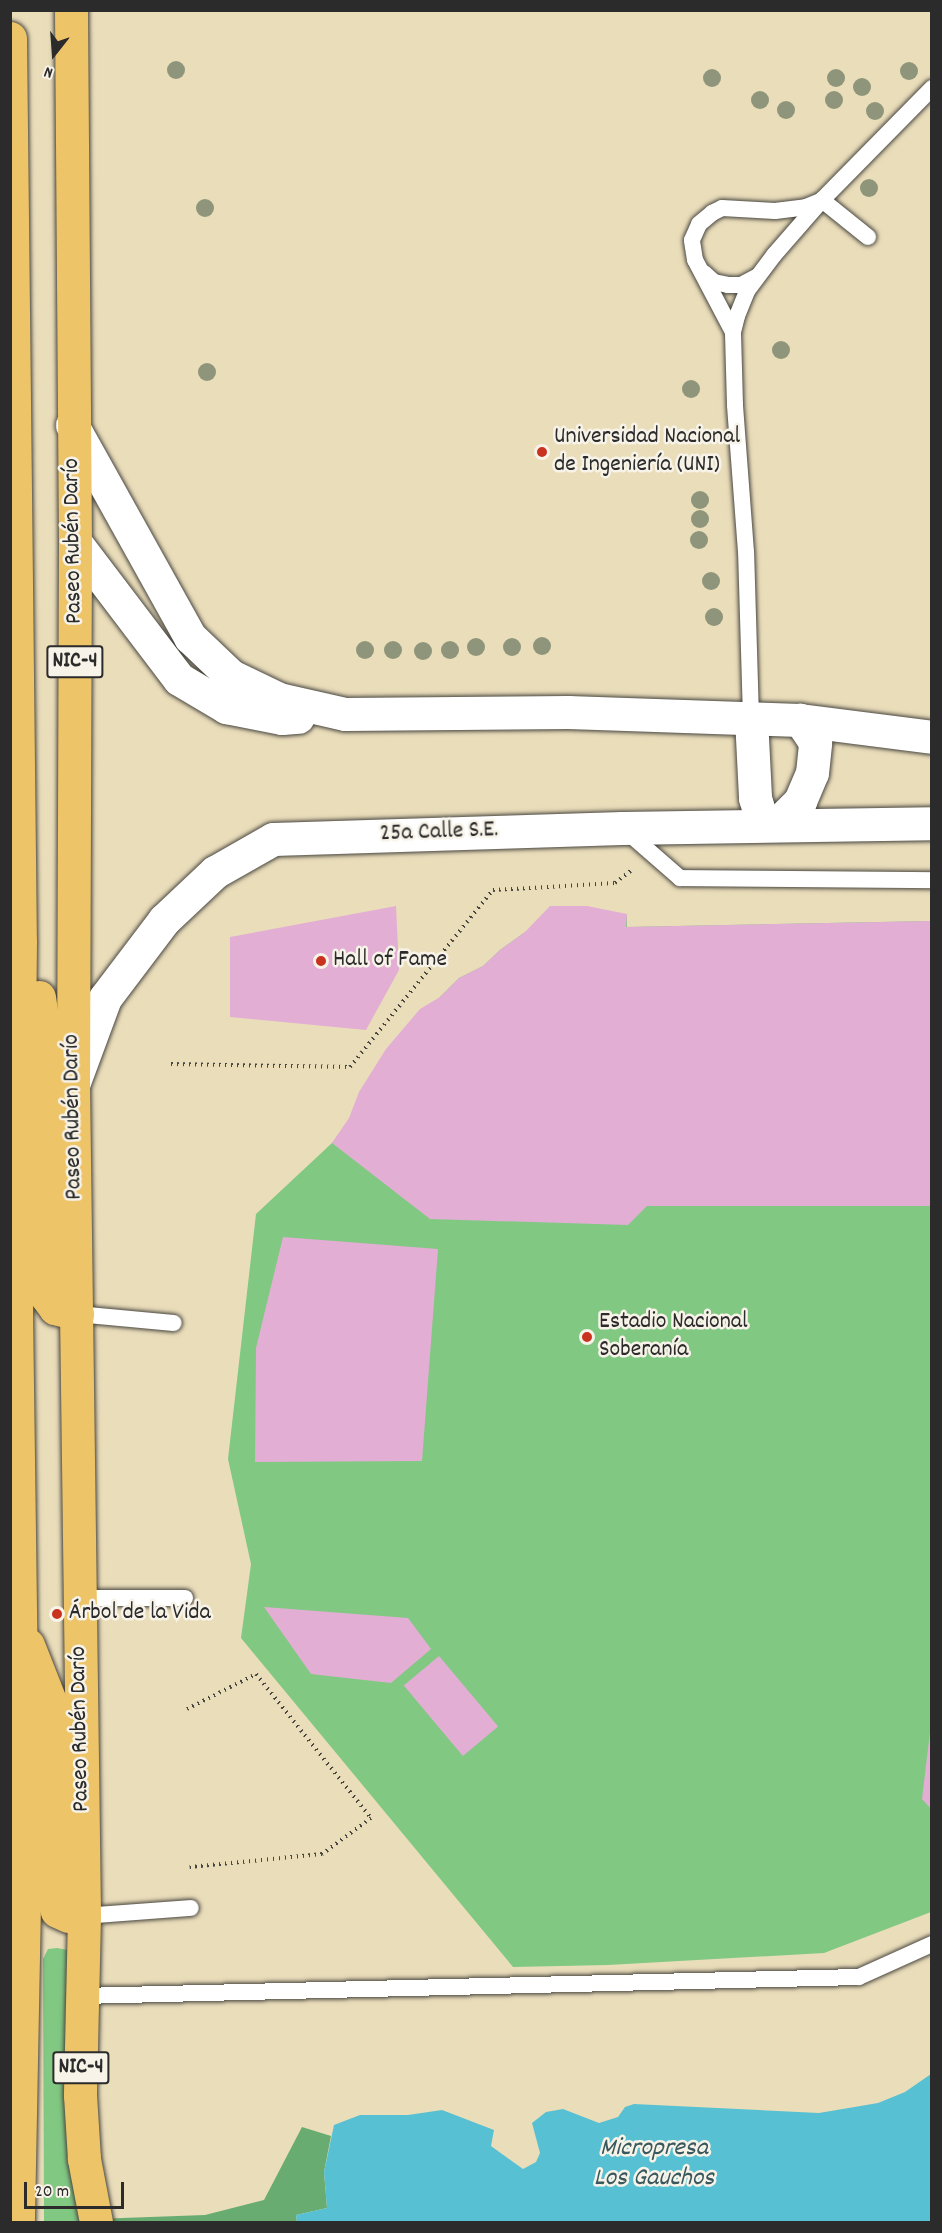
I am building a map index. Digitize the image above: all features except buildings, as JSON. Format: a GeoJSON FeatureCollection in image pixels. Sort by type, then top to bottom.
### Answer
{"type":"FeatureCollection","features":[{"type":"Feature","properties":{"kind":"highway","name":"Paseo Rubén Darío"},"geometry":{"type":"LineString","coordinates":[[71,10],[72,425],[75,542],[73,1084],[79,1591],[76,1916],[81,1996],[80,2095],[84,2158],[96,2223]]}},
{"type":"Feature","properties":{"kind":"highway","name":"NIC-4"},"geometry":{"type":"LineString","coordinates":[[10,38],[20,941],[16,1311],[23,1964],[18,2223]]}},
{"type":"Feature","properties":{"kind":"highway"},"geometry":{"type":"LineString","coordinates":[[20,941],[37,985],[42,1019],[47,1297],[52,1306],[60,1311],[77,1314]]}},
{"type":"Feature","properties":{"kind":"highway"},"geometry":{"type":"LineString","coordinates":[[16,1311],[77,1314]]}},
{"type":"Feature","properties":{"kind":"highway"},"geometry":{"type":"LineString","coordinates":[[16,1311],[40,1317],[57,1338],[60,1352],[68,1534],[79,1591]]}},
{"type":"Feature","properties":{"kind":"highway"},"geometry":{"type":"LineString","coordinates":[[20,1624],[54,1711],[54,1901],[57,1911],[76,1916]]}},
{"type":"Feature","properties":{"kind":"highway"},"geometry":{"type":"LineString","coordinates":[[23,1964],[29,1945],[40,1930],[54,1919],[76,1916]]}},
{"type":"Feature","properties":{"kind":"street"},"geometry":{"type":"LineString","coordinates":[[72,425],[190,637],[231,676],[279,699],[345,714]]}},
{"type":"Feature","properties":{"kind":"street"},"geometry":{"type":"LineString","coordinates":[[75,542],[179,679],[226,707],[282,718],[345,714],[568,712],[800,720],[932,736]]}},
{"type":"Feature","properties":{"kind":"street"},"geometry":{"type":"LineString","coordinates":[[751,718],[755,798],[770,825],[800,801],[812,772],[816,756],[815,742],[800,720]]}},
{"type":"Feature","properties":{"kind":"street","name":"25a Calle S.E."},"geometry":{"type":"LineString","coordinates":[[73,1084],[105,999],[164,920],[215,873],[273,838],[622,828],[932,824]]}},
{"type":"Feature","properties":{"kind":"lane"},"geometry":{"type":"LineString","coordinates":[[751,718],[746,552],[735,405],[733,332],[741,305],[760,274],[822,200],[932,88]]}},
{"type":"Feature","properties":{"kind":"lane"},"geometry":{"type":"LineString","coordinates":[[822,200],[868,237]]}},
{"type":"Feature","properties":{"kind":"lane"},"geometry":{"type":"LineString","coordinates":[[733,332],[695,260],[692,250],[694,232],[712,213],[722,208],[793,210],[822,200]]}},
{"type":"Feature","properties":{"kind":"lane"},"geometry":{"type":"LineString","coordinates":[[695,260],[710,279],[723,284],[741,285],[760,274]]}},
{"type":"Feature","properties":{"kind":"lane"},"geometry":{"type":"LineString","coordinates":[[622,828],[680,878],[932,880]]}},
{"type":"Feature","properties":{"kind":"lane"},"geometry":{"type":"LineString","coordinates":[[77,1314],[174,1323]]}},
{"type":"Feature","properties":{"kind":"lane"},"geometry":{"type":"LineString","coordinates":[[79,1591],[185,1598]]}},
{"type":"Feature","properties":{"kind":"lane"},"geometry":{"type":"LineString","coordinates":[[76,1916],[191,1908]]}},
{"type":"Feature","properties":{"kind":"lane"},"geometry":{"type":"LineString","coordinates":[[81,1996],[859,1977],[932,1944]]}},
{"type":"Feature","properties":{"kind":"path"},"geometry":{"type":"LineString","coordinates":[[171,1064],[350,1066],[493,890],[615,883],[653,854]]}},
{"type":"Feature","properties":{"kind":"path"},"geometry":{"type":"LineString","coordinates":[[187,1709],[256,1674],[370,1818],[322,1854],[190,1867]]}},
{"type":"Feature","properties":{"kind":"green space","name":"Estadio Nacional Soberanía"},"geometry":{"type":"Polygon","coordinates":[[[627,914],[627,927],[931,921],[931,1912],[824,1953],[608,1965],[513,1967],[241,1638],[251,1564],[228,1459],[256,1214],[332,1143],[440,997],[459,978],[483,966],[525,932],[627,914]]]}},
{"type":"Feature","properties":{"kind":"green space"},"geometry":{"type":"Polygon","coordinates":[[[48,1949],[68,1950],[80,2222],[44,2222],[43,1959],[48,1949]]]}},
{"type":"Feature","properties":{"kind":"green space"},"geometry":{"type":"Polygon","coordinates":[[[302,2127],[331,2136],[324,2172],[327,2208],[296,2215],[297,2222],[96,2222],[95,2219],[205,2215],[264,2200],[302,2127]]]}},
{"type":"Feature","properties":{"kind":"water","name":"Micropresa Los Gauchos"},"geometry":{"type":"Polygon","coordinates":[[[931,2074],[931,2222],[297,2222],[296,2215],[327,2208],[324,2172],[334,2125],[360,2115],[408,2115],[442,2110],[494,2130],[491,2146],[523,2169],[536,2162],[540,2153],[532,2123],[546,2112],[563,2109],[599,2123],[618,2117],[625,2107],[634,2104],[819,2113],[878,2103],[905,2092],[931,2074]]]}},
{"type":"Feature","properties":{"kind":"place","name":"Universidad Nacional de Ingeniería (UNI)"},"geometry":{"type":"Point","coordinates":[542,452]}},
{"type":"Feature","properties":{"kind":"place","name":"Hall of Fame"},"geometry":{"type":"Point","coordinates":[321,961]}},
{"type":"Feature","properties":{"kind":"place","name":"Estadio Nacional Soberanía"},"geometry":{"type":"Point","coordinates":[587,1337]}},
{"type":"Feature","properties":{"kind":"place","name":"Árbol de la Vida"},"geometry":{"type":"Point","coordinates":[57,1614]}}]}
